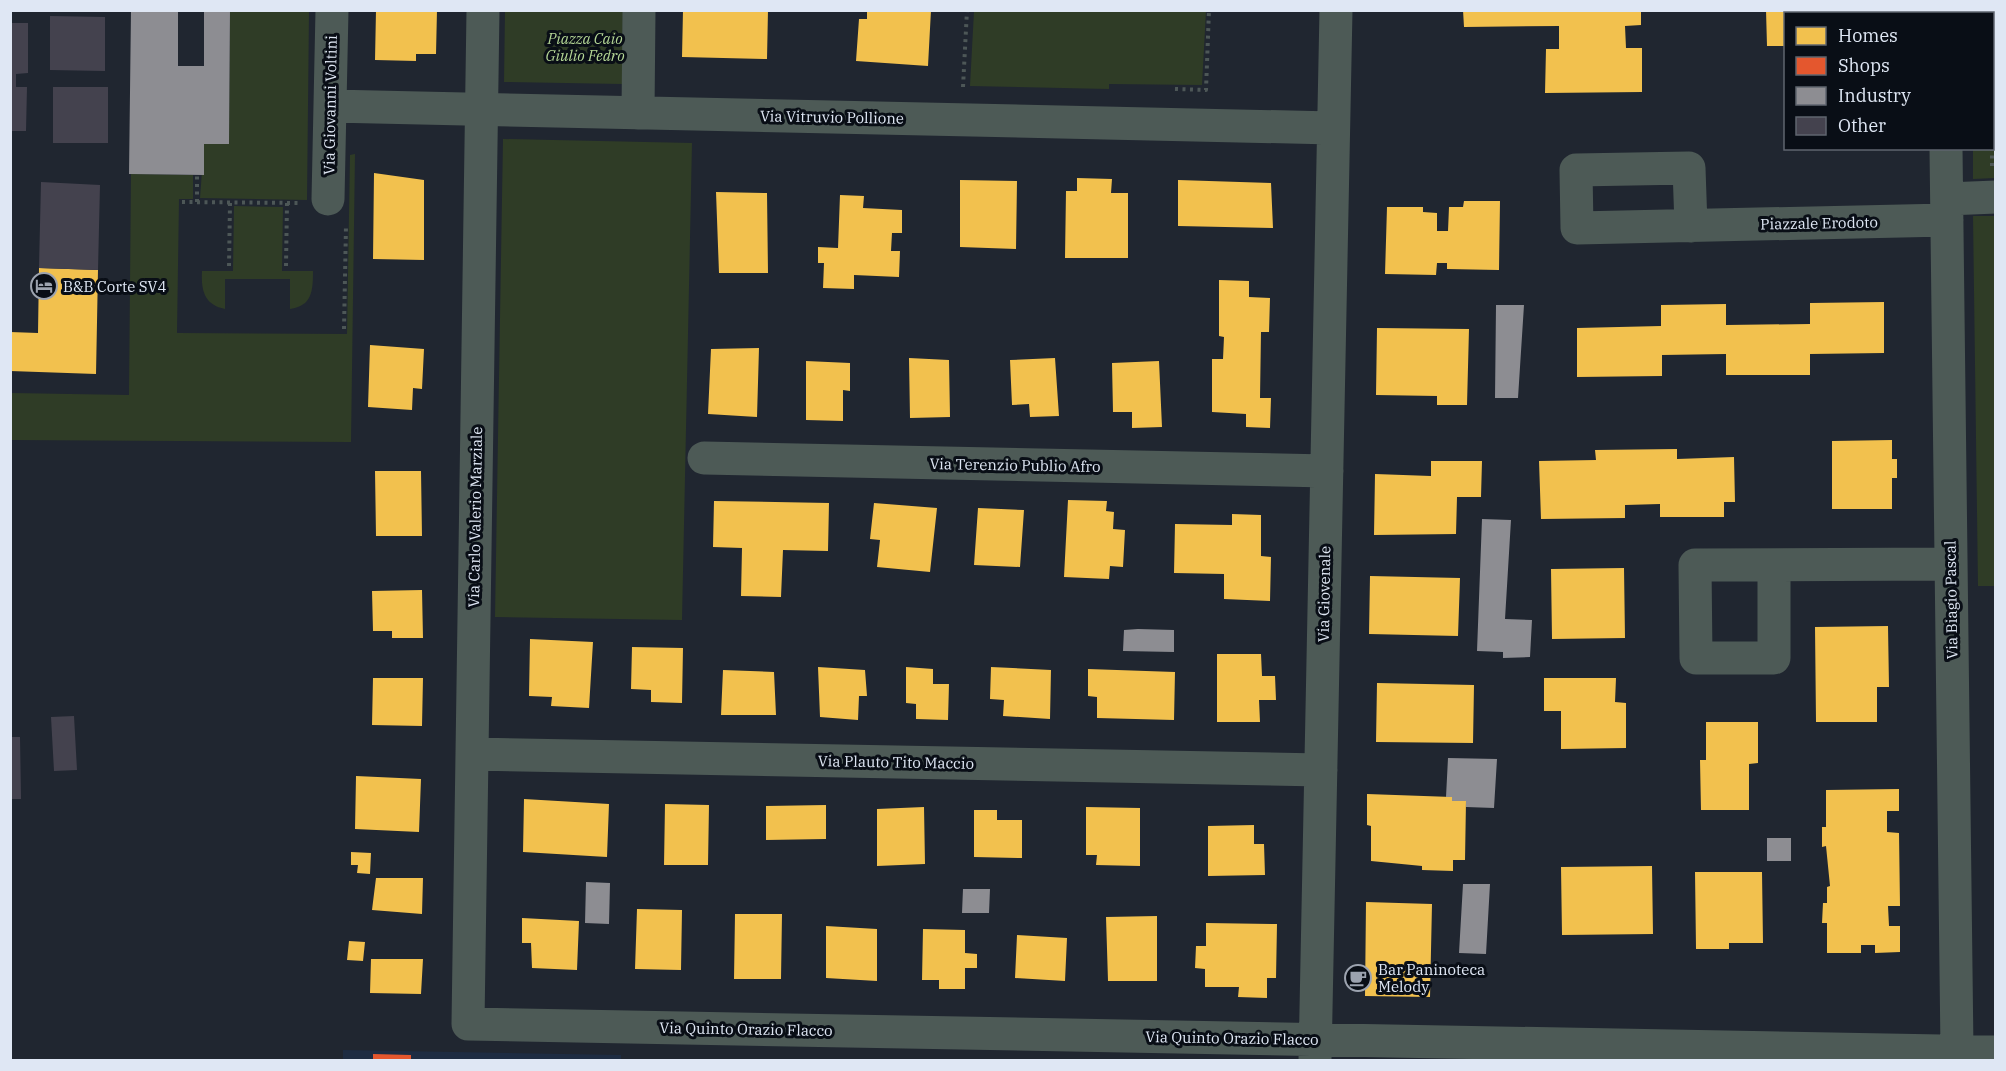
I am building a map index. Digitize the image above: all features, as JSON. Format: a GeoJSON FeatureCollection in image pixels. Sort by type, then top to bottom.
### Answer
{"type":"FeatureCollection","features":[{"type":"Feature","properties":{"kind":"street","name":"Via Giovanni Voltini"},"geometry":{"type":"LineString","coordinates":[[328,206],[332,10]]}},
{"type":"Feature","properties":{"kind":"street","name":"Via Carlo Valerio Marziale"},"geometry":{"type":"LineString","coordinates":[[468,1024],[483,10]]}},
{"type":"Feature","properties":{"kind":"street"},"geometry":{"type":"LineString","coordinates":[[638,113],[639,10]]}},
{"type":"Feature","properties":{"kind":"street","name":"Via Giovenale"},"geometry":{"type":"LineString","coordinates":[[1316,1050],[1336,10]]}},
{"type":"Feature","properties":{"kind":"street","name":"Via Vitruvio Pollione"},"geometry":{"type":"LineString","coordinates":[[331,106],[1333,128]]}},
{"type":"Feature","properties":{"kind":"street","name":"Via Biagio Pascal"},"geometry":{"type":"LineString","coordinates":[[1946,150],[1957,1051]]}},
{"type":"Feature","properties":{"kind":"street","name":"Piazzale Erodoto"},"geometry":{"type":"LineString","coordinates":[[1691,226],[1947,209],[1995,197]]}},
{"type":"Feature","properties":{"kind":"street","name":"Via Terenzio Publio Afro"},"geometry":{"type":"LineString","coordinates":[[704,458],[1327,471]]}},
{"type":"Feature","properties":{"kind":"street"},"geometry":{"type":"LineString","coordinates":[[1774,565],[1951,564]]}},
{"type":"Feature","properties":{"kind":"street","name":"Via Plauto Tito Maccio"},"geometry":{"type":"LineString","coordinates":[[472,754],[1321,770]]}},
{"type":"Feature","properties":{"kind":"street","name":"Via Quinto Orazio Flacco"},"geometry":{"type":"LineString","coordinates":[[468,1024],[1316,1050],[1842,1055],[1995,1052]]}},
{"type":"Feature","properties":{"kind":"path"},"geometry":{"type":"LineString","coordinates":[[963,94],[967,10]]}},
{"type":"Feature","properties":{"kind":"path"},"geometry":{"type":"LineString","coordinates":[[197,175],[197,202]]}},
{"type":"Feature","properties":{"kind":"path"},"geometry":{"type":"LineString","coordinates":[[182,202],[287,203],[328,206],[344,330]]}},
{"type":"Feature","properties":{"kind":"path"},"geometry":{"type":"LineString","coordinates":[[230,203],[230,266]]}},
{"type":"Feature","properties":{"kind":"path"},"geometry":{"type":"LineString","coordinates":[[286,266],[287,203]]}},
{"type":"Feature","properties":{"kind":"shaded area"},"geometry":{"type":"Polygon","coordinates":[[[343,1050],[621,1055],[621,1060],[343,1060],[343,1050]]]}},
{"type":"Feature","properties":{"kind":"green space"},"geometry":{"type":"Polygon","coordinates":[[[230,11],[309,11],[307,200],[200,198],[204,144],[229,144],[230,11]]]}},
{"type":"Feature","properties":{"kind":"green space","name":"Piazza Caio Giulio Fedro"},"geometry":{"type":"Polygon","coordinates":[[[505,11],[623,11],[622,84],[504,82],[505,11]]]}},
{"type":"Feature","properties":{"kind":"green space"},"geometry":{"type":"Polygon","coordinates":[[[974,11],[1206,11],[1202,85],[1109,84],[1109,89],[970,86],[974,11]]]}},
{"type":"Feature","properties":{"kind":"green space"},"geometry":{"type":"Polygon","coordinates":[[[1995,11],[1995,178],[1973,179],[1973,150],[1994,150],[1994,12],[1971,12],[1995,11]]]}},
{"type":"Feature","properties":{"kind":"green space"},"geometry":{"type":"Polygon","coordinates":[[[503,139],[692,143],[682,620],[495,617],[503,139]]]}},
{"type":"Feature","properties":{"kind":"green space"},"geometry":{"type":"Polygon","coordinates":[[[355,154],[351,442],[11,440],[11,393],[129,395],[131,174],[193,175],[193,199],[179,199],[177,333],[347,334],[350,155],[355,154]]]}},
{"type":"Feature","properties":{"kind":"green space"},"geometry":{"type":"Polygon","coordinates":[[[234,206],[283,207],[282,271],[313,271],[312,291],[303,305],[290,309],[290,279],[225,279],[225,309],[212,304],[205,296],[202,271],[233,271],[234,206]]]}},
{"type":"Feature","properties":{"kind":"green space"},"geometry":{"type":"Polygon","coordinates":[[[1973,216],[1995,216],[1995,586],[1978,586],[1973,216]]]}},
{"type":"Feature","properties":{"kind":"building: Homes"},"geometry":{"type":"Polygon","coordinates":[[[376,10],[437,10],[436,54],[416,54],[416,61],[375,60],[376,10]]]}},
{"type":"Feature","properties":{"kind":"building: Homes"},"geometry":{"type":"Polygon","coordinates":[[[683,10],[768,10],[767,59],[682,57],[683,10]]]}},
{"type":"Feature","properties":{"kind":"building: Homes"},"geometry":{"type":"Polygon","coordinates":[[[867,10],[931,10],[928,66],[856,61],[859,19],[867,19],[867,10]]]}},
{"type":"Feature","properties":{"kind":"building: Homes"},"geometry":{"type":"Polygon","coordinates":[[[1463,10],[1641,10],[1641,25],[1625,26],[1626,48],[1642,48],[1642,92],[1545,93],[1546,49],[1559,49],[1559,26],[1464,27],[1463,10]]]}},
{"type":"Feature","properties":{"kind":"building: Homes"},"geometry":{"type":"Polygon","coordinates":[[[1766,10],[1833,10],[1833,12],[1784,12],[1784,46],[1767,46],[1766,10]]]}},
{"type":"Feature","properties":{"kind":"building: Homes"},"geometry":{"type":"Polygon","coordinates":[[[374,173],[424,180],[424,260],[373,259],[374,173]]]}},
{"type":"Feature","properties":{"kind":"building: Homes"},"geometry":{"type":"Polygon","coordinates":[[[1077,178],[1112,179],[1111,193],[1128,193],[1128,258],[1065,258],[1066,191],[1077,191],[1077,178]]]}},
{"type":"Feature","properties":{"kind":"building: Homes"},"geometry":{"type":"Polygon","coordinates":[[[960,180],[1017,181],[1016,249],[960,247],[960,180]]]}},
{"type":"Feature","properties":{"kind":"building: Homes"},"geometry":{"type":"Polygon","coordinates":[[[1178,180],[1271,183],[1273,228],[1178,226],[1178,180]]]}},
{"type":"Feature","properties":{"kind":"building: Homes"},"geometry":{"type":"Polygon","coordinates":[[[716,192],[767,193],[768,273],[719,273],[716,192]]]}},
{"type":"Feature","properties":{"kind":"building: Homes"},"geometry":{"type":"Polygon","coordinates":[[[840,195],[864,196],[863,208],[902,210],[902,233],[892,233],[891,251],[900,251],[899,277],[854,275],[854,289],[823,288],[824,263],[818,263],[818,247],[838,248],[840,195]]]}},
{"type":"Feature","properties":{"kind":"building: Homes"},"geometry":{"type":"Polygon","coordinates":[[[1464,201],[1500,201],[1499,270],[1447,269],[1447,263],[1437,263],[1436,275],[1385,274],[1387,207],[1423,207],[1423,212],[1437,213],[1437,231],[1448,231],[1449,207],[1463,207],[1464,201]]]}},
{"type":"Feature","properties":{"kind":"building: Homes"},"geometry":{"type":"Polygon","coordinates":[[[39,268],[98,270],[96,374],[10,371],[10,332],[38,333],[39,268]]]}},
{"type":"Feature","properties":{"kind":"building: Homes"},"geometry":{"type":"Polygon","coordinates":[[[1219,280],[1249,281],[1249,297],[1270,298],[1269,332],[1261,332],[1260,398],[1271,398],[1270,428],[1246,427],[1246,414],[1212,412],[1212,359],[1223,359],[1224,337],[1219,336],[1219,280]]]}},
{"type":"Feature","properties":{"kind":"building: Homes"},"geometry":{"type":"Polygon","coordinates":[[[1884,302],[1884,353],[1810,354],[1810,375],[1726,375],[1726,354],[1662,355],[1662,376],[1577,377],[1577,328],[1661,326],[1661,305],[1726,304],[1726,325],[1810,324],[1810,303],[1884,302]]]}},
{"type":"Feature","properties":{"kind":"building: Homes"},"geometry":{"type":"Polygon","coordinates":[[[1377,328],[1469,329],[1467,405],[1437,405],[1437,396],[1376,395],[1377,328]]]}},
{"type":"Feature","properties":{"kind":"building: Homes"},"geometry":{"type":"Polygon","coordinates":[[[370,345],[424,349],[422,389],[413,388],[412,410],[368,407],[370,345]]]}},
{"type":"Feature","properties":{"kind":"building: Homes"},"geometry":{"type":"Polygon","coordinates":[[[759,348],[757,417],[708,414],[711,349],[759,348]]]}},
{"type":"Feature","properties":{"kind":"building: Homes"},"geometry":{"type":"Polygon","coordinates":[[[909,358],[949,360],[950,417],[910,418],[909,358]]]}},
{"type":"Feature","properties":{"kind":"building: Homes"},"geometry":{"type":"Polygon","coordinates":[[[1055,358],[1059,416],[1030,417],[1029,404],[1012,405],[1010,360],[1055,358]]]}},
{"type":"Feature","properties":{"kind":"building: Homes"},"geometry":{"type":"Polygon","coordinates":[[[806,361],[850,363],[850,391],[843,390],[843,421],[806,420],[806,361]]]}},
{"type":"Feature","properties":{"kind":"building: Homes"},"geometry":{"type":"Polygon","coordinates":[[[1159,361],[1162,427],[1132,428],[1132,412],[1113,412],[1112,363],[1159,361]]]}},
{"type":"Feature","properties":{"kind":"building: Homes"},"geometry":{"type":"Polygon","coordinates":[[[1892,440],[1892,459],[1897,459],[1897,478],[1892,478],[1892,509],[1832,509],[1832,441],[1892,440]]]}},
{"type":"Feature","properties":{"kind":"building: Homes"},"geometry":{"type":"Polygon","coordinates":[[[1677,449],[1677,459],[1734,457],[1735,502],[1724,502],[1724,517],[1660,517],[1660,504],[1625,505],[1625,518],[1541,519],[1539,461],[1596,460],[1595,450],[1677,449]]]}},
{"type":"Feature","properties":{"kind":"building: Homes"},"geometry":{"type":"Polygon","coordinates":[[[1431,461],[1482,461],[1481,497],[1457,497],[1456,534],[1374,535],[1375,474],[1431,476],[1431,461]]]}},
{"type":"Feature","properties":{"kind":"building: Homes"},"geometry":{"type":"Polygon","coordinates":[[[375,471],[421,471],[422,536],[376,536],[375,471]]]}},
{"type":"Feature","properties":{"kind":"building: Homes"},"geometry":{"type":"Polygon","coordinates":[[[1068,500],[1107,501],[1106,511],[1114,512],[1113,529],[1125,530],[1123,567],[1110,566],[1109,579],[1064,577],[1068,500]]]}},
{"type":"Feature","properties":{"kind":"building: Homes"},"geometry":{"type":"Polygon","coordinates":[[[714,501],[829,503],[828,551],[783,550],[781,597],[741,596],[742,548],[713,547],[714,501]]]}},
{"type":"Feature","properties":{"kind":"building: Homes"},"geometry":{"type":"Polygon","coordinates":[[[874,503],[937,508],[930,572],[877,567],[880,540],[870,539],[874,503]]]}},
{"type":"Feature","properties":{"kind":"building: Homes"},"geometry":{"type":"Polygon","coordinates":[[[978,508],[1024,510],[1020,567],[974,565],[978,508]]]}},
{"type":"Feature","properties":{"kind":"building: Homes"},"geometry":{"type":"Polygon","coordinates":[[[1232,514],[1261,515],[1261,556],[1271,557],[1270,601],[1224,599],[1224,574],[1174,573],[1175,524],[1232,525],[1232,514]]]}},
{"type":"Feature","properties":{"kind":"building: Homes"},"geometry":{"type":"Polygon","coordinates":[[[1624,568],[1625,638],[1552,639],[1551,569],[1624,568]]]}},
{"type":"Feature","properties":{"kind":"building: Homes"},"geometry":{"type":"Polygon","coordinates":[[[1370,576],[1460,578],[1458,636],[1369,634],[1370,576]]]}},
{"type":"Feature","properties":{"kind":"building: Homes"},"geometry":{"type":"Polygon","coordinates":[[[422,590],[423,638],[392,638],[392,631],[373,631],[372,591],[422,590]]]}},
{"type":"Feature","properties":{"kind":"building: Homes"},"geometry":{"type":"Polygon","coordinates":[[[1888,626],[1889,687],[1877,687],[1877,722],[1816,722],[1815,627],[1888,626]]]}},
{"type":"Feature","properties":{"kind":"building: Homes"},"geometry":{"type":"Polygon","coordinates":[[[530,639],[593,642],[589,708],[551,706],[552,697],[529,696],[530,639]]]}},
{"type":"Feature","properties":{"kind":"building: Homes"},"geometry":{"type":"Polygon","coordinates":[[[632,647],[683,648],[682,703],[651,702],[651,690],[631,689],[632,647]]]}},
{"type":"Feature","properties":{"kind":"building: Homes"},"geometry":{"type":"Polygon","coordinates":[[[1217,654],[1261,654],[1262,676],[1275,676],[1276,700],[1259,700],[1260,722],[1217,722],[1217,654]]]}},
{"type":"Feature","properties":{"kind":"building: Homes"},"geometry":{"type":"Polygon","coordinates":[[[818,667],[865,670],[867,696],[859,696],[858,720],[820,717],[818,667]]]}},
{"type":"Feature","properties":{"kind":"building: Homes"},"geometry":{"type":"Polygon","coordinates":[[[906,667],[933,669],[933,684],[949,684],[948,720],[916,719],[916,704],[906,703],[906,667]]]}},
{"type":"Feature","properties":{"kind":"building: Homes"},"geometry":{"type":"Polygon","coordinates":[[[991,667],[1051,670],[1050,719],[1003,716],[1004,700],[990,699],[991,667]]]}},
{"type":"Feature","properties":{"kind":"building: Homes"},"geometry":{"type":"Polygon","coordinates":[[[1088,669],[1175,672],[1174,720],[1097,718],[1097,697],[1088,696],[1088,669]]]}},
{"type":"Feature","properties":{"kind":"building: Homes"},"geometry":{"type":"Polygon","coordinates":[[[723,670],[774,672],[776,715],[721,715],[723,670]]]}},
{"type":"Feature","properties":{"kind":"building: Homes"},"geometry":{"type":"Polygon","coordinates":[[[373,678],[423,678],[422,726],[372,725],[373,678]]]}},
{"type":"Feature","properties":{"kind":"building: Homes"},"geometry":{"type":"Polygon","coordinates":[[[1544,678],[1616,678],[1615,702],[1626,703],[1626,748],[1561,749],[1561,711],[1544,711],[1544,678]]]}},
{"type":"Feature","properties":{"kind":"building: Homes"},"geometry":{"type":"Polygon","coordinates":[[[1377,683],[1474,685],[1473,743],[1376,742],[1377,683]]]}},
{"type":"Feature","properties":{"kind":"building: Homes"},"geometry":{"type":"Polygon","coordinates":[[[1706,722],[1758,722],[1758,763],[1749,764],[1749,810],[1701,810],[1700,760],[1706,760],[1706,722]]]}},
{"type":"Feature","properties":{"kind":"building: Homes"},"geometry":{"type":"Polygon","coordinates":[[[356,776],[421,779],[419,832],[355,829],[356,776]]]}},
{"type":"Feature","properties":{"kind":"building: Homes"},"geometry":{"type":"Polygon","coordinates":[[[1899,789],[1899,811],[1887,811],[1887,832],[1899,833],[1900,906],[1888,906],[1889,926],[1900,926],[1900,952],[1875,953],[1875,945],[1861,945],[1861,953],[1827,953],[1827,923],[1822,923],[1823,903],[1827,903],[1827,887],[1830,886],[1826,846],[1822,847],[1822,827],[1826,827],[1826,790],[1899,789]]]}},
{"type":"Feature","properties":{"kind":"building: Homes"},"geometry":{"type":"Polygon","coordinates":[[[1367,794],[1452,797],[1452,801],[1466,801],[1465,860],[1453,860],[1453,871],[1422,870],[1422,866],[1371,861],[1371,826],[1367,825],[1367,794]]]}},
{"type":"Feature","properties":{"kind":"building: Homes"},"geometry":{"type":"Polygon","coordinates":[[[524,799],[609,804],[607,857],[523,852],[524,799]]]}},
{"type":"Feature","properties":{"kind":"building: Homes"},"geometry":{"type":"Polygon","coordinates":[[[665,804],[709,805],[708,865],[664,865],[665,804]]]}},
{"type":"Feature","properties":{"kind":"building: Homes"},"geometry":{"type":"Polygon","coordinates":[[[826,805],[826,839],[766,840],[766,806],[826,805]]]}},
{"type":"Feature","properties":{"kind":"building: Homes"},"geometry":{"type":"Polygon","coordinates":[[[924,807],[925,864],[877,866],[877,809],[924,807]]]}},
{"type":"Feature","properties":{"kind":"building: Homes"},"geometry":{"type":"Polygon","coordinates":[[[1086,807],[1140,808],[1140,866],[1096,865],[1097,855],[1086,855],[1086,807]]]}},
{"type":"Feature","properties":{"kind":"building: Homes"},"geometry":{"type":"Polygon","coordinates":[[[974,810],[997,810],[997,820],[1022,820],[1022,858],[974,857],[974,810]]]}},
{"type":"Feature","properties":{"kind":"building: Homes"},"geometry":{"type":"Polygon","coordinates":[[[1254,825],[1254,844],[1264,844],[1265,875],[1208,876],[1208,826],[1254,825]]]}},
{"type":"Feature","properties":{"kind":"building: Homes"},"geometry":{"type":"Polygon","coordinates":[[[351,852],[371,853],[370,874],[357,873],[358,865],[351,865],[351,852]]]}},
{"type":"Feature","properties":{"kind":"building: Homes"},"geometry":{"type":"Polygon","coordinates":[[[1652,866],[1653,934],[1562,935],[1561,867],[1652,866]]]}},
{"type":"Feature","properties":{"kind":"building: Homes"},"geometry":{"type":"Polygon","coordinates":[[[1695,872],[1762,872],[1763,943],[1729,943],[1729,949],[1696,949],[1695,872]]]}},
{"type":"Feature","properties":{"kind":"building: Homes"},"geometry":{"type":"Polygon","coordinates":[[[376,878],[423,878],[422,914],[372,910],[376,878]]]}},
{"type":"Feature","properties":{"kind":"building: Homes"},"geometry":{"type":"Polygon","coordinates":[[[1366,902],[1432,904],[1430,997],[1365,996],[1366,902]]]}},
{"type":"Feature","properties":{"kind":"building: Homes"},"geometry":{"type":"Polygon","coordinates":[[[637,909],[682,910],[681,970],[635,969],[637,909]]]}},
{"type":"Feature","properties":{"kind":"building: Homes"},"geometry":{"type":"Polygon","coordinates":[[[735,914],[782,914],[781,979],[734,979],[735,914]]]}},
{"type":"Feature","properties":{"kind":"building: Homes"},"geometry":{"type":"Polygon","coordinates":[[[1157,916],[1157,981],[1108,981],[1106,917],[1157,916]]]}},
{"type":"Feature","properties":{"kind":"building: Homes"},"geometry":{"type":"Polygon","coordinates":[[[522,918],[579,921],[577,970],[532,968],[531,943],[522,943],[522,918]]]}},
{"type":"Feature","properties":{"kind":"building: Homes"},"geometry":{"type":"Polygon","coordinates":[[[1206,923],[1277,924],[1276,978],[1267,978],[1267,998],[1238,997],[1239,987],[1205,987],[1205,969],[1195,968],[1196,946],[1206,946],[1206,923]]]}},
{"type":"Feature","properties":{"kind":"building: Homes"},"geometry":{"type":"Polygon","coordinates":[[[826,926],[877,929],[877,981],[826,978],[826,926]]]}},
{"type":"Feature","properties":{"kind":"building: Homes"},"geometry":{"type":"Polygon","coordinates":[[[923,929],[965,930],[965,953],[977,954],[977,968],[965,968],[965,989],[939,989],[939,980],[922,980],[923,929]]]}},
{"type":"Feature","properties":{"kind":"building: Homes"},"geometry":{"type":"Polygon","coordinates":[[[1017,935],[1067,938],[1065,981],[1015,978],[1017,935]]]}},
{"type":"Feature","properties":{"kind":"building: Homes"},"geometry":{"type":"Polygon","coordinates":[[[349,941],[365,942],[363,961],[347,960],[349,941]]]}},
{"type":"Feature","properties":{"kind":"building: Homes"},"geometry":{"type":"Polygon","coordinates":[[[371,959],[423,959],[421,994],[370,993],[371,959]]]}},
{"type":"Feature","properties":{"kind":"building: Shops"},"geometry":{"type":"Polygon","coordinates":[[[373,1054],[411,1055],[411,1060],[373,1060],[373,1054]]]}},
{"type":"Feature","properties":{"kind":"building: Industry"},"geometry":{"type":"Polygon","coordinates":[[[131,10],[178,10],[178,66],[204,66],[204,10],[230,10],[229,144],[204,144],[204,175],[129,174],[131,10]]]}},
{"type":"Feature","properties":{"kind":"building: Industry"},"geometry":{"type":"Polygon","coordinates":[[[1496,305],[1524,305],[1518,398],[1495,398],[1496,305]]]}},
{"type":"Feature","properties":{"kind":"building: Industry"},"geometry":{"type":"Polygon","coordinates":[[[1482,519],[1511,520],[1505,619],[1532,620],[1530,657],[1503,658],[1503,652],[1477,651],[1482,519]]]}},
{"type":"Feature","properties":{"kind":"building: Industry"},"geometry":{"type":"Polygon","coordinates":[[[1124,630],[1174,630],[1174,652],[1123,651],[1124,630]]]}},
{"type":"Feature","properties":{"kind":"building: Industry"},"geometry":{"type":"Polygon","coordinates":[[[1448,758],[1497,759],[1494,808],[1466,807],[1466,801],[1452,801],[1452,797],[1446,797],[1448,758]]]}},
{"type":"Feature","properties":{"kind":"building: Industry"},"geometry":{"type":"Polygon","coordinates":[[[1767,838],[1791,838],[1791,861],[1767,861],[1767,838]]]}},
{"type":"Feature","properties":{"kind":"building: Industry"},"geometry":{"type":"Polygon","coordinates":[[[586,882],[610,883],[609,924],[585,923],[586,882]]]}},
{"type":"Feature","properties":{"kind":"building: Industry"},"geometry":{"type":"Polygon","coordinates":[[[1463,884],[1490,884],[1486,954],[1459,953],[1463,884]]]}},
{"type":"Feature","properties":{"kind":"building: Industry"},"geometry":{"type":"Polygon","coordinates":[[[963,889],[990,889],[989,913],[962,913],[963,889]]]}},
{"type":"Feature","properties":{"kind":"building: Other"},"geometry":{"type":"Polygon","coordinates":[[[50,16],[105,17],[105,71],[50,70],[50,16]]]}},
{"type":"Feature","properties":{"kind":"building: Other"},"geometry":{"type":"Polygon","coordinates":[[[10,23],[28,23],[28,73],[16,74],[16,87],[27,87],[26,131],[10,131],[10,23]]]}},
{"type":"Feature","properties":{"kind":"building: Other"},"geometry":{"type":"Polygon","coordinates":[[[53,87],[108,87],[108,143],[53,143],[53,87]]]}},
{"type":"Feature","properties":{"kind":"building: Other"},"geometry":{"type":"Polygon","coordinates":[[[41,182],[100,185],[98,270],[39,268],[41,182]]]}},
{"type":"Feature","properties":{"kind":"building: Other"},"geometry":{"type":"Polygon","coordinates":[[[74,716],[77,770],[54,771],[51,717],[74,716]]]}},
{"type":"Feature","properties":{"kind":"building: Other"},"geometry":{"type":"Polygon","coordinates":[[[10,737],[20,737],[21,799],[10,799],[10,737]]]}},
{"type":"Feature","properties":{"kind":"place","name":"B&B Corte SV4"},"geometry":{"type":"Point","coordinates":[44,286]}},
{"type":"Feature","properties":{"kind":"place","name":"Bar Paninoteca Melody"},"geometry":{"type":"Point","coordinates":[1358,978]}}]}
